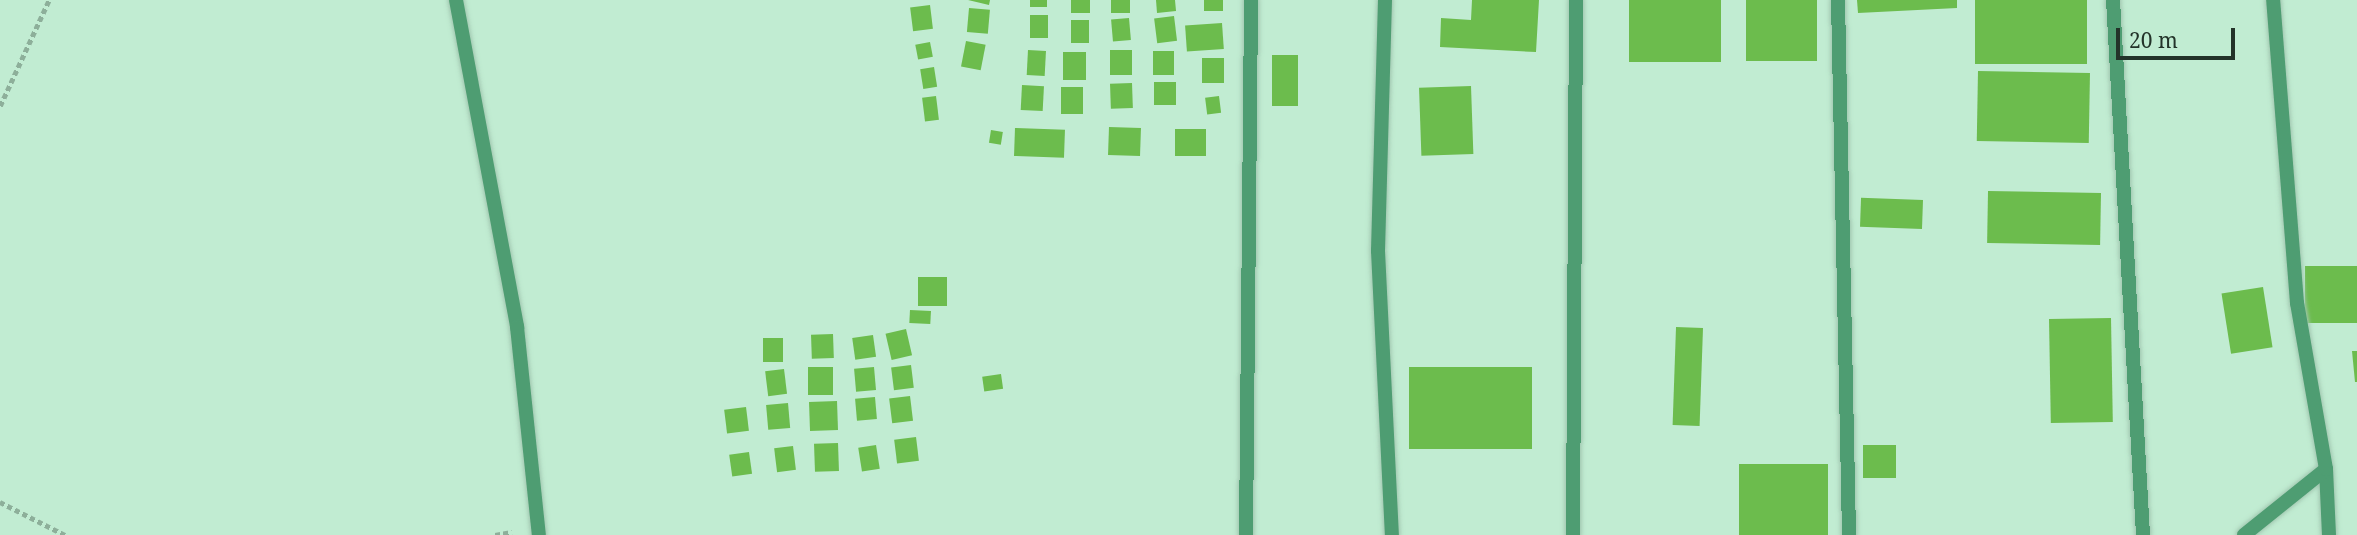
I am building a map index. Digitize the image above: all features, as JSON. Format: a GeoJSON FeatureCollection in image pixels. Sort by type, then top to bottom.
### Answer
{"type":"FeatureCollection","features":[{"type":"Feature","properties":{"kind":"street"},"geometry":{"type":"LineString","coordinates":[[456,0],[517,327],[539,535]]}},
{"type":"Feature","properties":{"kind":"street"},"geometry":{"type":"LineString","coordinates":[[1246,535],[1251,0]]}},
{"type":"Feature","properties":{"kind":"street"},"geometry":{"type":"LineString","coordinates":[[1385,0],[1378,251],[1392,535]]}},
{"type":"Feature","properties":{"kind":"street"},"geometry":{"type":"LineString","coordinates":[[1573,535],[1576,0]]}},
{"type":"Feature","properties":{"kind":"street"},"geometry":{"type":"LineString","coordinates":[[1838,0],[1849,535]]}},
{"type":"Feature","properties":{"kind":"street"},"geometry":{"type":"LineString","coordinates":[[2113,0],[2143,535]]}},
{"type":"Feature","properties":{"kind":"street"},"geometry":{"type":"LineString","coordinates":[[2273,0],[2297,303],[2326,469],[2329,535]]}},
{"type":"Feature","properties":{"kind":"street"},"geometry":{"type":"LineString","coordinates":[[2244,535],[2326,469]]}},
{"type":"Feature","properties":{"kind":"path"},"geometry":{"type":"LineString","coordinates":[[0,106],[49,0]]}},
{"type":"Feature","properties":{"kind":"path"},"geometry":{"type":"LineString","coordinates":[[0,502],[65,535]]}},
{"type":"Feature","properties":{"kind":"building"},"geometry":{"type":"Polygon","coordinates":[[[968,0],[990,0],[989,5],[968,0]]]}},
{"type":"Feature","properties":{"kind":"building"},"geometry":{"type":"Polygon","coordinates":[[[1030,0],[1047,0],[1047,7],[1030,7],[1030,0]]]}},
{"type":"Feature","properties":{"kind":"building"},"geometry":{"type":"Polygon","coordinates":[[[1071,0],[1090,0],[1090,13],[1071,13],[1071,0]]]}},
{"type":"Feature","properties":{"kind":"building"},"geometry":{"type":"Polygon","coordinates":[[[1111,0],[1130,0],[1130,13],[1111,13],[1111,0]]]}},
{"type":"Feature","properties":{"kind":"building"},"geometry":{"type":"Polygon","coordinates":[[[1156,0],[1175,0],[1176,11],[1157,13],[1156,0]]]}},
{"type":"Feature","properties":{"kind":"building"},"geometry":{"type":"Polygon","coordinates":[[[1204,0],[1223,0],[1223,11],[1204,11],[1204,0]]]}},
{"type":"Feature","properties":{"kind":"building"},"geometry":{"type":"Polygon","coordinates":[[[1472,0],[1539,0],[1536,52],[1440,47],[1441,18],[1471,20],[1472,0]]]}},
{"type":"Feature","properties":{"kind":"building"},"geometry":{"type":"Polygon","coordinates":[[[1629,0],[1721,0],[1721,62],[1629,62],[1629,0]]]}},
{"type":"Feature","properties":{"kind":"building"},"geometry":{"type":"Polygon","coordinates":[[[1746,0],[1817,0],[1817,61],[1746,61],[1746,0]]]}},
{"type":"Feature","properties":{"kind":"building"},"geometry":{"type":"Polygon","coordinates":[[[1857,0],[1957,0],[1957,8],[1858,13],[1857,0]]]}},
{"type":"Feature","properties":{"kind":"building"},"geometry":{"type":"Polygon","coordinates":[[[1975,0],[2087,0],[2087,64],[1975,64],[1975,0]]]}},
{"type":"Feature","properties":{"kind":"building"},"geometry":{"type":"Polygon","coordinates":[[[930,5],[933,29],[913,31],[910,7],[930,5]]]}},
{"type":"Feature","properties":{"kind":"building"},"geometry":{"type":"Polygon","coordinates":[[[969,8],[990,10],[988,34],[967,32],[969,8]]]}},
{"type":"Feature","properties":{"kind":"building"},"geometry":{"type":"Polygon","coordinates":[[[1030,15],[1048,15],[1048,38],[1030,38],[1030,15]]]}},
{"type":"Feature","properties":{"kind":"building"},"geometry":{"type":"Polygon","coordinates":[[[1174,16],[1177,41],[1157,43],[1154,18],[1174,16]]]}},
{"type":"Feature","properties":{"kind":"building"},"geometry":{"type":"Polygon","coordinates":[[[1129,18],[1131,40],[1113,41],[1111,20],[1129,18]]]}},
{"type":"Feature","properties":{"kind":"building"},"geometry":{"type":"Polygon","coordinates":[[[1071,20],[1089,20],[1089,43],[1071,43],[1071,20]]]}},
{"type":"Feature","properties":{"kind":"building"},"geometry":{"type":"Polygon","coordinates":[[[1222,23],[1224,49],[1187,52],[1185,26],[1222,23]]]}},
{"type":"Feature","properties":{"kind":"building"},"geometry":{"type":"Polygon","coordinates":[[[966,41],[986,45],[981,70],[961,67],[966,41]]]}},
{"type":"Feature","properties":{"kind":"building"},"geometry":{"type":"Polygon","coordinates":[[[930,42],[933,57],[918,60],[915,45],[930,42]]]}},
{"type":"Feature","properties":{"kind":"building"},"geometry":{"type":"Polygon","coordinates":[[[1028,50],[1046,51],[1045,76],[1027,75],[1028,50]]]}},
{"type":"Feature","properties":{"kind":"building"},"geometry":{"type":"Polygon","coordinates":[[[1110,50],[1132,50],[1132,75],[1110,75],[1110,50]]]}},
{"type":"Feature","properties":{"kind":"building"},"geometry":{"type":"Polygon","coordinates":[[[1153,51],[1174,51],[1174,75],[1153,75],[1153,51]]]}},
{"type":"Feature","properties":{"kind":"building"},"geometry":{"type":"Polygon","coordinates":[[[1063,52],[1086,52],[1086,80],[1063,80],[1063,52]]]}},
{"type":"Feature","properties":{"kind":"building"},"geometry":{"type":"Polygon","coordinates":[[[1272,55],[1298,55],[1298,106],[1272,106],[1272,55]]]}},
{"type":"Feature","properties":{"kind":"building"},"geometry":{"type":"Polygon","coordinates":[[[1202,58],[1224,58],[1224,83],[1202,83],[1202,58]]]}},
{"type":"Feature","properties":{"kind":"building"},"geometry":{"type":"Polygon","coordinates":[[[934,67],[937,87],[923,89],[920,69],[934,67]]]}},
{"type":"Feature","properties":{"kind":"building"},"geometry":{"type":"Polygon","coordinates":[[[1978,71],[2090,73],[2089,143],[1977,141],[1978,71]]]}},
{"type":"Feature","properties":{"kind":"building"},"geometry":{"type":"Polygon","coordinates":[[[1154,82],[1176,82],[1176,105],[1154,105],[1154,82]]]}},
{"type":"Feature","properties":{"kind":"building"},"geometry":{"type":"Polygon","coordinates":[[[1132,83],[1133,108],[1111,109],[1110,84],[1132,83]]]}},
{"type":"Feature","properties":{"kind":"building"},"geometry":{"type":"Polygon","coordinates":[[[1022,85],[1044,86],[1043,111],[1021,110],[1022,85]]]}},
{"type":"Feature","properties":{"kind":"building"},"geometry":{"type":"Polygon","coordinates":[[[1471,86],[1473,154],[1421,156],[1419,88],[1471,86]]]}},
{"type":"Feature","properties":{"kind":"building"},"geometry":{"type":"Polygon","coordinates":[[[1061,87],[1083,87],[1083,114],[1061,114],[1061,87]]]}},
{"type":"Feature","properties":{"kind":"building"},"geometry":{"type":"Polygon","coordinates":[[[936,96],[939,120],[925,122],[922,98],[936,96]]]}},
{"type":"Feature","properties":{"kind":"building"},"geometry":{"type":"Polygon","coordinates":[[[1219,96],[1221,113],[1207,115],[1205,98],[1219,96]]]}},
{"type":"Feature","properties":{"kind":"building"},"geometry":{"type":"Polygon","coordinates":[[[1109,127],[1141,128],[1140,156],[1108,155],[1109,127]]]}},
{"type":"Feature","properties":{"kind":"building"},"geometry":{"type":"Polygon","coordinates":[[[1015,128],[1065,130],[1064,158],[1014,156],[1015,128]]]}},
{"type":"Feature","properties":{"kind":"building"},"geometry":{"type":"Polygon","coordinates":[[[1175,129],[1206,129],[1206,156],[1175,156],[1175,129]]]}},
{"type":"Feature","properties":{"kind":"building"},"geometry":{"type":"Polygon","coordinates":[[[991,130],[1003,132],[1001,145],[989,143],[991,130]]]}},
{"type":"Feature","properties":{"kind":"building"},"geometry":{"type":"Polygon","coordinates":[[[1988,191],[2101,193],[2100,245],[1987,243],[1988,191]]]}},
{"type":"Feature","properties":{"kind":"building"},"geometry":{"type":"Polygon","coordinates":[[[1861,198],[1923,200],[1922,229],[1860,227],[1861,198]]]}},
{"type":"Feature","properties":{"kind":"building"},"geometry":{"type":"Polygon","coordinates":[[[2305,266],[2357,266],[2357,323],[2305,323],[2305,266]]]}},
{"type":"Feature","properties":{"kind":"building"},"geometry":{"type":"Polygon","coordinates":[[[918,277],[947,277],[947,306],[918,306],[918,277]]]}},
{"type":"Feature","properties":{"kind":"building"},"geometry":{"type":"Polygon","coordinates":[[[2263,287],[2273,347],[2231,354],[2222,294],[2263,287]]]}},
{"type":"Feature","properties":{"kind":"building"},"geometry":{"type":"Polygon","coordinates":[[[910,310],[931,311],[930,324],[909,323],[910,310]]]}},
{"type":"Feature","properties":{"kind":"building"},"geometry":{"type":"Polygon","coordinates":[[[2111,318],[2113,422],[2051,423],[2049,319],[2111,318]]]}},
{"type":"Feature","properties":{"kind":"building"},"geometry":{"type":"Polygon","coordinates":[[[1676,327],[1703,328],[1700,426],[1673,425],[1676,327]]]}},
{"type":"Feature","properties":{"kind":"building"},"geometry":{"type":"Polygon","coordinates":[[[906,329],[912,355],[892,360],[886,334],[906,329]]]}},
{"type":"Feature","properties":{"kind":"building"},"geometry":{"type":"Polygon","coordinates":[[[833,334],[834,358],[812,359],[811,335],[833,334]]]}},
{"type":"Feature","properties":{"kind":"building"},"geometry":{"type":"Polygon","coordinates":[[[873,335],[876,357],[855,360],[852,338],[873,335]]]}},
{"type":"Feature","properties":{"kind":"building"},"geometry":{"type":"Polygon","coordinates":[[[763,338],[783,338],[783,362],[763,362],[763,338]]]}},
{"type":"Feature","properties":{"kind":"building"},"geometry":{"type":"Polygon","coordinates":[[[2352,351],[2357,351],[2357,382],[2355,382],[2352,351]]]}},
{"type":"Feature","properties":{"kind":"building"},"geometry":{"type":"Polygon","coordinates":[[[911,365],[914,388],[894,390],[891,367],[911,365]]]}},
{"type":"Feature","properties":{"kind":"building"},"geometry":{"type":"Polygon","coordinates":[[[808,367],[833,367],[833,395],[808,395],[808,367]]]}},
{"type":"Feature","properties":{"kind":"building"},"geometry":{"type":"Polygon","coordinates":[[[874,367],[876,390],[856,392],[854,369],[874,367]]]}},
{"type":"Feature","properties":{"kind":"building"},"geometry":{"type":"Polygon","coordinates":[[[1409,367],[1532,367],[1532,449],[1409,449],[1409,367]]]}},
{"type":"Feature","properties":{"kind":"building"},"geometry":{"type":"Polygon","coordinates":[[[784,369],[787,394],[768,396],[765,371],[784,369]]]}},
{"type":"Feature","properties":{"kind":"building"},"geometry":{"type":"Polygon","coordinates":[[[1001,374],[1003,389],[984,391],[982,377],[1001,374]]]}},
{"type":"Feature","properties":{"kind":"building"},"geometry":{"type":"Polygon","coordinates":[[[910,396],[913,421],[892,423],[889,399],[910,396]]]}},
{"type":"Feature","properties":{"kind":"building"},"geometry":{"type":"Polygon","coordinates":[[[875,397],[877,419],[857,421],[855,399],[875,397]]]}},
{"type":"Feature","properties":{"kind":"building"},"geometry":{"type":"Polygon","coordinates":[[[837,401],[838,430],[810,431],[809,402],[837,401]]]}},
{"type":"Feature","properties":{"kind":"building"},"geometry":{"type":"Polygon","coordinates":[[[788,403],[790,428],[768,430],[766,405],[788,403]]]}},
{"type":"Feature","properties":{"kind":"building"},"geometry":{"type":"Polygon","coordinates":[[[746,407],[749,431],[727,434],[724,410],[746,407]]]}},
{"type":"Feature","properties":{"kind":"building"},"geometry":{"type":"Polygon","coordinates":[[[916,437],[919,461],[897,464],[894,440],[916,437]]]}},
{"type":"Feature","properties":{"kind":"building"},"geometry":{"type":"Polygon","coordinates":[[[838,443],[839,471],[815,472],[814,444],[838,443]]]}},
{"type":"Feature","properties":{"kind":"building"},"geometry":{"type":"Polygon","coordinates":[[[876,445],[880,469],[862,472],[858,448],[876,445]]]}},
{"type":"Feature","properties":{"kind":"building"},"geometry":{"type":"Polygon","coordinates":[[[1863,445],[1896,445],[1896,478],[1863,478],[1863,445]]]}},
{"type":"Feature","properties":{"kind":"building"},"geometry":{"type":"Polygon","coordinates":[[[793,446],[796,470],[777,472],[774,448],[793,446]]]}},
{"type":"Feature","properties":{"kind":"building"},"geometry":{"type":"Polygon","coordinates":[[[749,452],[752,474],[732,477],[729,455],[749,452]]]}},
{"type":"Feature","properties":{"kind":"building"},"geometry":{"type":"Polygon","coordinates":[[[1739,464],[1828,464],[1828,535],[1739,535],[1739,464]]]}}]}
